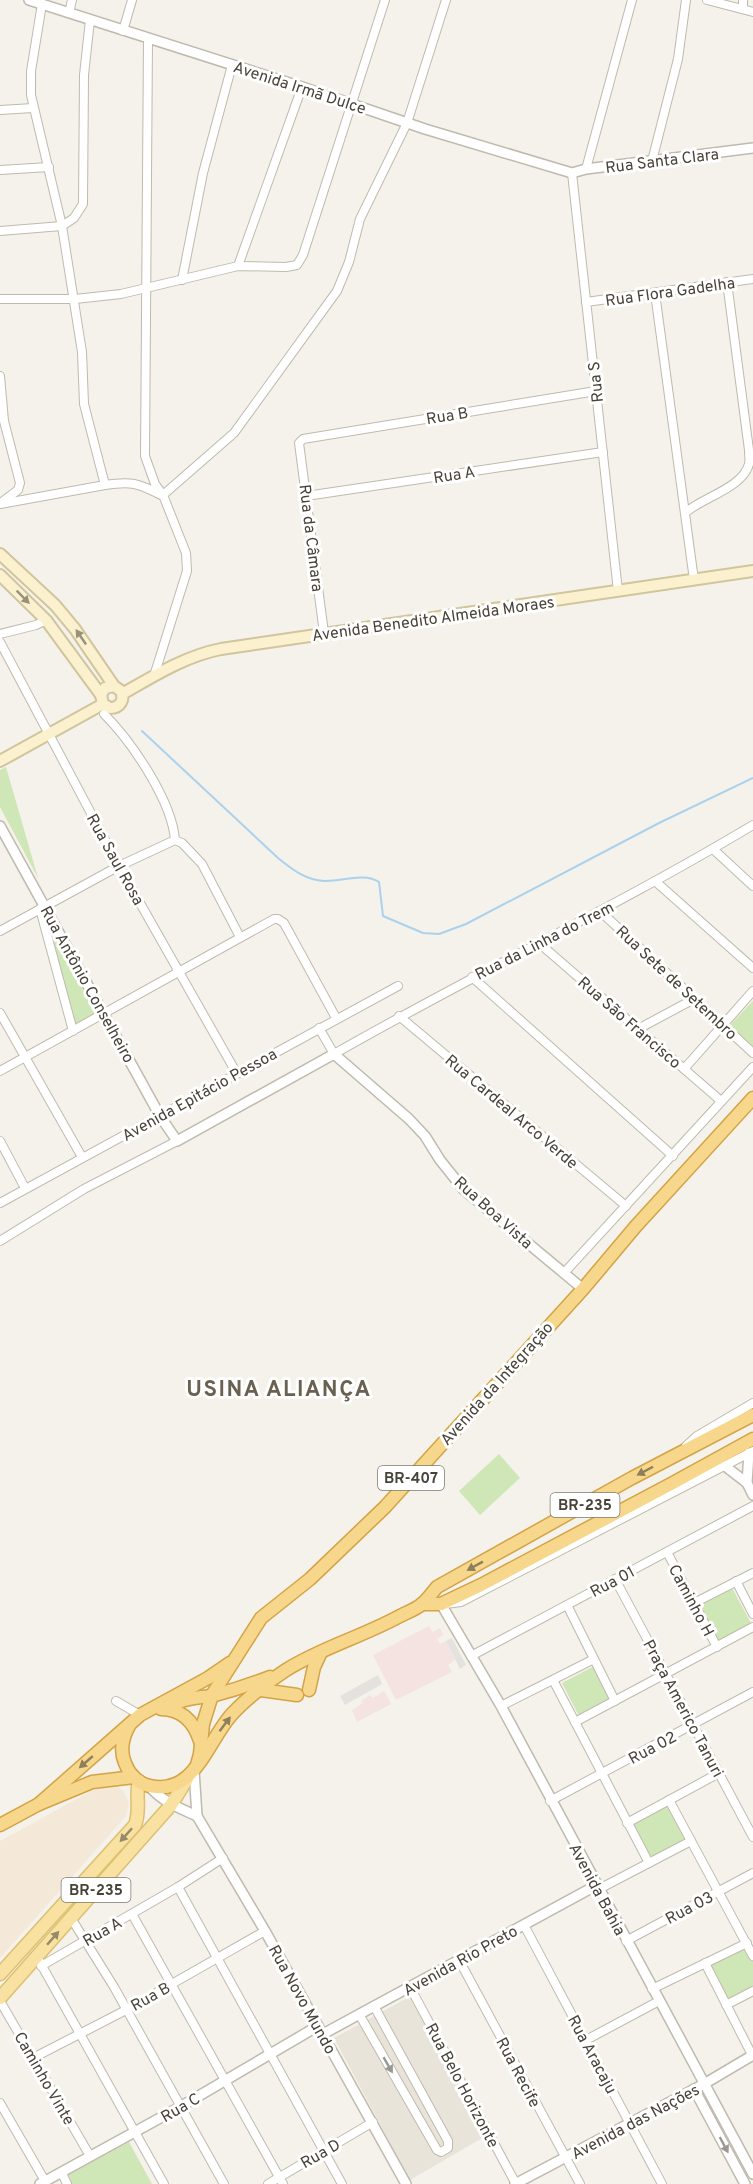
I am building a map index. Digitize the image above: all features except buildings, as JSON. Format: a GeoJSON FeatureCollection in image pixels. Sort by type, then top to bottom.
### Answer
{"type":"FeatureCollection","features":[{"type":"Feature","properties":{"kind":"highway","name":"Avenida da Integração"},"geometry":{"type":"LineString","coordinates":[[201,1743],[205,1716],[212,1695],[261,1618],[310,1579],[385,1507],[753,1098]]}},
{"type":"Feature","properties":{"kind":"highway","name":"BR-235"},"geometry":{"type":"LineString","coordinates":[[284,1671],[423,1604],[437,1587],[679,1453],[753,1415]]}},
{"type":"Feature","properties":{"kind":"highway","name":"BR-235"},"geometry":{"type":"LineString","coordinates":[[441,1604],[672,1485],[753,1439]]}},
{"type":"Feature","properties":{"kind":"highway"},"geometry":{"type":"LineString","coordinates":[[423,1604],[441,1604]]}},
{"type":"Feature","properties":{"kind":"highway"},"geometry":{"type":"LineString","coordinates":[[309,1689],[321,1652]]}},
{"type":"Feature","properties":{"kind":"highway"},"geometry":{"type":"LineString","coordinates":[[39,1804],[145,1712],[208,1678],[234,1660]]}},
{"type":"Feature","properties":{"kind":"highway"},"geometry":{"type":"LineString","coordinates":[[145,1712],[167,1709],[183,1700],[253,1684],[284,1671]]}},
{"type":"Feature","properties":{"kind":"highway"},"geometry":{"type":"LineString","coordinates":[[0,1825],[39,1804],[92,1782],[141,1782],[169,1787],[193,1771],[233,1713],[284,1671]]}},
{"type":"Feature","properties":{"kind":"highway"},"geometry":{"type":"LineString","coordinates":[[261,1690],[297,1695]]}},
{"type":"Feature","properties":{"kind":"highway"},"geometry":{"type":"LineString","coordinates":[[167,1709],[178,1712],[189,1720],[197,1731],[201,1743],[193,1771]]}},
{"type":"Feature","properties":{"kind":"highway"},"geometry":{"type":"LineString","coordinates":[[130,1724],[124,1734],[123,1757],[127,1768],[141,1782]]}},
{"type":"Feature","properties":{"kind":"main road"},"geometry":{"type":"LineString","coordinates":[[0,554],[55,605],[75,629],[122,694],[123,699],[118,706],[110,708],[102,705],[46,620],[0,575]]}},
{"type":"Feature","properties":{"kind":"main road","name":"Avenida Benedito Almeida Moraes"},"geometry":{"type":"LineString","coordinates":[[122,694],[176,664],[207,652],[753,571]]}},
{"type":"Feature","properties":{"kind":"main road"},"geometry":{"type":"LineString","coordinates":[[102,705],[105,688],[114,686]]}},
{"type":"Feature","properties":{"kind":"main road"},"geometry":{"type":"LineString","coordinates":[[0,761],[102,705]]}},
{"type":"Feature","properties":{"kind":"main road","name":"BR-235"},"geometry":{"type":"LineString","coordinates":[[0,1999],[39,1961],[71,1918],[171,1805],[193,1771]]}},
{"type":"Feature","properties":{"kind":"main road","name":"BR-235"},"geometry":{"type":"LineString","coordinates":[[0,1974],[135,1825],[139,1817],[137,1791],[141,1782]]}},
{"type":"Feature","properties":{"kind":"street","name":"Avenida Irmã Dulce"},"geometry":{"type":"LineString","coordinates":[[29,0],[407,123],[572,173]]}},
{"type":"Feature","properties":{"kind":"street"},"geometry":{"type":"LineString","coordinates":[[69,13],[72,0]]}},
{"type":"Feature","properties":{"kind":"street"},"geometry":{"type":"LineString","coordinates":[[123,31],[132,0]]}},
{"type":"Feature","properties":{"kind":"street"},"geometry":{"type":"LineString","coordinates":[[0,299],[75,299],[121,294],[238,266],[291,266],[301,261],[385,0]]}},
{"type":"Feature","properties":{"kind":"street"},"geometry":{"type":"LineString","coordinates":[[163,495],[234,433],[337,291],[360,219],[407,123],[446,0]]}},
{"type":"Feature","properties":{"kind":"street"},"geometry":{"type":"LineString","coordinates":[[586,169],[632,0]]}},
{"type":"Feature","properties":{"kind":"street"},"geometry":{"type":"LineString","coordinates":[[652,161],[678,59],[686,0]]}},
{"type":"Feature","properties":{"kind":"street"},"geometry":{"type":"LineString","coordinates":[[706,0],[753,12]]}},
{"type":"Feature","properties":{"kind":"street"},"geometry":{"type":"LineString","coordinates":[[743,0],[743,9]]}},
{"type":"Feature","properties":{"kind":"street"},"geometry":{"type":"LineString","coordinates":[[42,4],[30,71],[33,108],[62,226],[75,299],[84,372],[84,404],[105,485]]}},
{"type":"Feature","properties":{"kind":"street"},"geometry":{"type":"LineString","coordinates":[[0,231],[62,226],[74,218],[83,204],[84,75],[90,20]]}},
{"type":"Feature","properties":{"kind":"street"},"geometry":{"type":"LineString","coordinates":[[148,39],[145,456],[186,553],[187,571],[154,676]]}},
{"type":"Feature","properties":{"kind":"street"},"geometry":{"type":"LineString","coordinates":[[182,280],[203,173],[232,65]]}},
{"type":"Feature","properties":{"kind":"street"},"geometry":{"type":"LineString","coordinates":[[238,266],[302,87]]}},
{"type":"Feature","properties":{"kind":"street"},"geometry":{"type":"LineString","coordinates":[[0,110],[33,108]]}},
{"type":"Feature","properties":{"kind":"street","name":"Rua Santa Clara"},"geometry":{"type":"LineString","coordinates":[[572,173],[586,169],[753,148]]}},
{"type":"Feature","properties":{"kind":"street"},"geometry":{"type":"LineString","coordinates":[[0,170],[49,166]]}},
{"type":"Feature","properties":{"kind":"street","name":"Rua S"},"geometry":{"type":"LineString","coordinates":[[572,173],[618,591]]}},
{"type":"Feature","properties":{"kind":"street","name":"Rua Flora Gadelha"},"geometry":{"type":"LineString","coordinates":[[586,302],[753,279]]}},
{"type":"Feature","properties":{"kind":"street"},"geometry":{"type":"LineString","coordinates":[[685,513],[707,498],[722,492],[749,466],[749,450],[727,282]]}},
{"type":"Feature","properties":{"kind":"street"},"geometry":{"type":"LineString","coordinates":[[655,293],[694,580]]}},
{"type":"Feature","properties":{"kind":"street"},"geometry":{"type":"LineString","coordinates":[[0,376],[4,421],[20,483],[18,490],[0,503]]}},
{"type":"Feature","properties":{"kind":"street","name":"Rua B"},"geometry":{"type":"LineString","coordinates":[[299,443],[303,439],[316,436],[596,391]]}},
{"type":"Feature","properties":{"kind":"street","name":"Rua da Câmara"},"geometry":{"type":"LineString","coordinates":[[299,443],[324,633]]}},
{"type":"Feature","properties":{"kind":"street","name":"Rua A"},"geometry":{"type":"LineString","coordinates":[[306,496],[603,452]]}},
{"type":"Feature","properties":{"kind":"street"},"geometry":{"type":"LineString","coordinates":[[0,503],[131,482],[163,495]]}},
{"type":"Feature","properties":{"kind":"street"},"geometry":{"type":"LineString","coordinates":[[0,634],[36,625],[46,620]]}},
{"type":"Feature","properties":{"kind":"street","name":"Rua Saul Rosa"},"geometry":{"type":"LineString","coordinates":[[0,642],[119,866],[237,1074]]}},
{"type":"Feature","properties":{"kind":"street"},"geometry":{"type":"LineString","coordinates":[[102,705],[154,784],[171,816],[175,840]]}},
{"type":"Feature","properties":{"kind":"street","name":"Rua da Linha do Trem"},"geometry":{"type":"LineString","coordinates":[[334,1054],[472,977],[601,912],[753,825]]}},
{"type":"Feature","properties":{"kind":"street","name":"Rua Antônio Conselheiro"},"geometry":{"type":"LineString","coordinates":[[0,826],[43,908],[105,1013],[160,1116],[177,1141]]}},
{"type":"Feature","properties":{"kind":"street"},"geometry":{"type":"LineString","coordinates":[[0,931],[119,866],[175,840],[182,843],[202,864],[240,937]]}},
{"type":"Feature","properties":{"kind":"street"},"geometry":{"type":"LineString","coordinates":[[713,849],[753,886]]}},
{"type":"Feature","properties":{"kind":"street"},"geometry":{"type":"LineString","coordinates":[[655,881],[753,968]]}},
{"type":"Feature","properties":{"kind":"street","name":"Rua Antônio Conselheiro"},"geometry":{"type":"LineString","coordinates":[[43,908],[73,1031]]}},
{"type":"Feature","properties":{"kind":"street","name":"Rua Sete de Setembro"},"geometry":{"type":"LineString","coordinates":[[601,912],[753,1053]]}},
{"type":"Feature","properties":{"kind":"street"},"geometry":{"type":"LineString","coordinates":[[0,1071],[278,918],[284,923],[336,1018]]}},
{"type":"Feature","properties":{"kind":"street","name":"Rua São Francisco"},"geometry":{"type":"LineString","coordinates":[[539,943],[721,1101]]}},
{"type":"Feature","properties":{"kind":"street"},"geometry":{"type":"LineString","coordinates":[[472,977],[674,1155]]}},
{"type":"Feature","properties":{"kind":"street","name":"Avenida Epitácio Pessoa"},"geometry":{"type":"LineString","coordinates":[[0,1203],[398,986]]}},
{"type":"Feature","properties":{"kind":"street"},"geometry":{"type":"LineString","coordinates":[[684,1069],[753,992]]}},
{"type":"Feature","properties":{"kind":"street"},"geometry":{"type":"LineString","coordinates":[[638,1029],[694,999]]}},
{"type":"Feature","properties":{"kind":"street"},"geometry":{"type":"LineString","coordinates":[[0,1013],[82,1157]]}},
{"type":"Feature","properties":{"kind":"street","name":"Rua Cardeal Arco Verde"},"geometry":{"type":"LineString","coordinates":[[399,1016],[626,1206]]}},
{"type":"Feature","properties":{"kind":"street"},"geometry":{"type":"LineString","coordinates":[[0,1241],[84,1189],[177,1141],[334,1054],[319,1028]]}},
{"type":"Feature","properties":{"kind":"street","name":"Rua Boa Vista"},"geometry":{"type":"LineString","coordinates":[[334,1054],[409,1119],[425,1136],[440,1160],[464,1190],[583,1289]]}},
{"type":"Feature","properties":{"kind":"street"},"geometry":{"type":"LineString","coordinates":[[564,1273],[753,1067]]}},
{"type":"Feature","properties":{"kind":"street"},"geometry":{"type":"LineString","coordinates":[[0,1141],[25,1188]]}},
{"type":"Feature","properties":{"kind":"street"},"geometry":{"type":"LineString","coordinates":[[679,1453],[697,1436],[753,1403]]}},
{"type":"Feature","properties":{"kind":"street"},"geometry":{"type":"LineString","coordinates":[[441,1604],[461,1602],[751,1452]]}},
{"type":"Feature","properties":{"kind":"street"},"geometry":{"type":"LineString","coordinates":[[747,1483],[751,1452]]}},
{"type":"Feature","properties":{"kind":"street"},"geometry":{"type":"LineString","coordinates":[[724,1466],[747,1483],[753,1495]]}},
{"type":"Feature","properties":{"kind":"street","name":"Rua 01"},"geometry":{"type":"LineString","coordinates":[[471,1656],[753,1506]]}},
{"type":"Feature","properties":{"kind":"street","name":"Caminho H"},"geometry":{"type":"LineString","coordinates":[[667,1552],[717,1647]]}},
{"type":"Feature","properties":{"kind":"street"},"geometry":{"type":"LineString","coordinates":[[693,1603],[753,1573]]}},
{"type":"Feature","properties":{"kind":"street","name":"Praça Americo Tanuri"},"geometry":{"type":"LineString","coordinates":[[615,1579],[753,1837]]}},
{"type":"Feature","properties":{"kind":"street"},"geometry":{"type":"LineString","coordinates":[[736,1581],[753,1614]]}},
{"type":"Feature","properties":{"kind":"street","name":"Avenida Bahia"},"geometry":{"type":"LineString","coordinates":[[441,1604],[501,1706],[550,1801],[753,2174]]}},
{"type":"Feature","properties":{"kind":"street"},"geometry":{"type":"LineString","coordinates":[[567,1605],[615,1701]]}},
{"type":"Feature","properties":{"kind":"street"},"geometry":{"type":"LineString","coordinates":[[575,1722],[753,1627]]}},
{"type":"Feature","properties":{"kind":"street"},"geometry":{"type":"LineString","coordinates":[[501,1706],[594,1659]]}},
{"type":"Feature","properties":{"kind":"street"},"geometry":{"type":"LineString","coordinates":[[553,1680],[648,1863]]}},
{"type":"Feature","properties":{"kind":"street","name":"Rua 02"},"geometry":{"type":"LineString","coordinates":[[550,1801],[753,1692]]}},
{"type":"Feature","properties":{"kind":"street"},"geometry":{"type":"LineString","coordinates":[[116,1701],[145,1712]]}},
{"type":"Feature","properties":{"kind":"street"},"geometry":{"type":"LineString","coordinates":[[141,1782],[171,1805],[197,1816],[193,1771]]}},
{"type":"Feature","properties":{"kind":"street"},"geometry":{"type":"LineString","coordinates":[[627,1823],[719,1773]]}},
{"type":"Feature","properties":{"kind":"street"},"geometry":{"type":"LineString","coordinates":[[669,1800],[753,1956]]}},
{"type":"Feature","properties":{"kind":"street","name":"Rua Novo Mundo"},"geometry":{"type":"LineString","coordinates":[[197,1816],[265,1931],[405,2184]]}},
{"type":"Feature","properties":{"kind":"street"},"geometry":{"type":"LineString","coordinates":[[598,1887],[691,1841]]}},
{"type":"Feature","properties":{"kind":"street","name":"Rua A"},"geometry":{"type":"LineString","coordinates":[[39,1961],[86,1941],[178,1887],[223,1857]]}},
{"type":"Feature","properties":{"kind":"street","name":"Rua 03"},"geometry":{"type":"LineString","coordinates":[[626,1941],[753,1873]]}},
{"type":"Feature","properties":{"kind":"street"},"geometry":{"type":"LineString","coordinates":[[178,1887],[342,2184]]}},
{"type":"Feature","properties":{"kind":"street","name":"Avenida Rio Preto"},"geometry":{"type":"LineString","coordinates":[[320,2030],[359,2014],[598,1887]]}},
{"type":"Feature","properties":{"kind":"street"},"geometry":{"type":"LineString","coordinates":[[132,1914],[281,2180]]}},
{"type":"Feature","properties":{"kind":"street"},"geometry":{"type":"LineString","coordinates":[[71,1918],[126,2010],[224,2184]]}},
{"type":"Feature","properties":{"kind":"street","name":"Rua Aracaju"},"geometry":{"type":"LineString","coordinates":[[524,1925],[662,2184]]}},
{"type":"Feature","properties":{"kind":"street","name":"Rua B"},"geometry":{"type":"LineString","coordinates":[[33,2058],[126,2010],[265,1931]]}},
{"type":"Feature","properties":{"kind":"street"},"geometry":{"type":"LineString","coordinates":[[652,1989],[747,1943]]}},
{"type":"Feature","properties":{"kind":"street","name":"Rua Recife"},"geometry":{"type":"LineString","coordinates":[[459,1960],[580,2184]]}},
{"type":"Feature","properties":{"kind":"street"},"geometry":{"type":"LineString","coordinates":[[39,1961],[164,2184]]}},
{"type":"Feature","properties":{"kind":"street"},"geometry":{"type":"LineString","coordinates":[[705,1964],[753,2055]]}},
{"type":"Feature","properties":{"kind":"street","name":"Rua Belo Horizonte"},"geometry":{"type":"LineString","coordinates":[[410,1987],[516,2184]]}},
{"type":"Feature","properties":{"kind":"street"},"geometry":{"type":"LineString","coordinates":[[726,2005],[753,1991]]}},
{"type":"Feature","properties":{"kind":"street","name":"Caminho Vinte"},"geometry":{"type":"LineString","coordinates":[[0,1999],[90,2156]]}},
{"type":"Feature","properties":{"kind":"street"},"geometry":{"type":"LineString","coordinates":[[586,2040],[659,2001]]}},
{"type":"Feature","properties":{"kind":"street"},"geometry":{"type":"LineString","coordinates":[[359,2014],[437,2150],[446,2150],[449,2145],[448,2141],[374,2006]]}},
{"type":"Feature","properties":{"kind":"street","name":"Rua C"},"geometry":{"type":"LineString","coordinates":[[43,2183],[270,2055],[320,2030]]}},
{"type":"Feature","properties":{"kind":"street","name":"Avenida das Nações"},"geometry":{"type":"LineString","coordinates":[[516,2184],[704,2084],[753,2055]]}},
{"type":"Feature","properties":{"kind":"street"},"geometry":{"type":"LineString","coordinates":[[694,2089],[745,2184]]}},
{"type":"Feature","properties":{"kind":"street"},"geometry":{"type":"LineString","coordinates":[[409,2101],[421,2093]]}},
{"type":"Feature","properties":{"kind":"street"},"geometry":{"type":"LineString","coordinates":[[0,2103],[43,2183]]}},
{"type":"Feature","properties":{"kind":"street","name":"Rua D"},"geometry":{"type":"LineString","coordinates":[[268,2184],[281,2180],[372,2122]]}},
{"type":"Feature","properties":{"kind":"street"},"geometry":{"type":"LineString","coordinates":[[62,2173],[68,2184]]}},
{"type":"Feature","properties":{"kind":"shaded area"},"geometry":{"type":"Polygon","coordinates":[[[429,1626],[432,1632],[440,1628],[443,1635],[437,1639],[440,1644],[446,1641],[455,1660],[448,1665],[452,1672],[396,1700],[373,1655],[429,1626]]]}},
{"type":"Feature","properties":{"kind":"shaded area"},"geometry":{"type":"Polygon","coordinates":[[[452,1638],[466,1665],[460,1669],[446,1641],[452,1638]]]}},
{"type":"Feature","properties":{"kind":"shaded area"},"geometry":{"type":"Polygon","coordinates":[[[378,1675],[382,1684],[345,1705],[340,1696],[378,1675]]]}},
{"type":"Feature","properties":{"kind":"shaded area"},"geometry":{"type":"Polygon","coordinates":[[[384,1691],[391,1704],[357,1722],[352,1710],[370,1695],[373,1698],[384,1691]]]}},
{"type":"Feature","properties":{"kind":"shaded area"},"geometry":{"type":"Polygon","coordinates":[[[116,1785],[124,1792],[129,1803],[126,1816],[0,1958],[0,1841],[97,1788],[116,1785]]]}},
{"type":"Feature","properties":{"kind":"shaded area"},"geometry":{"type":"Polygon","coordinates":[[[411,1996],[484,2137],[410,2180],[334,2038],[411,1996]]]}},
{"type":"Feature","properties":{"kind":"green space"},"geometry":{"type":"Polygon","coordinates":[[[6,767],[38,878],[0,807],[0,770],[6,767]]]}},
{"type":"Feature","properties":{"kind":"green space"},"geometry":{"type":"Polygon","coordinates":[[[43,912],[98,1012],[74,1026],[43,912]]]}},
{"type":"Feature","properties":{"kind":"green space"},"geometry":{"type":"Polygon","coordinates":[[[753,1001],[753,1050],[728,1027],[753,1001]]]}},
{"type":"Feature","properties":{"kind":"green space"},"geometry":{"type":"Polygon","coordinates":[[[499,1454],[520,1478],[480,1515],[459,1491],[499,1454]]]}},
{"type":"Feature","properties":{"kind":"green space"},"geometry":{"type":"Polygon","coordinates":[[[731,1586],[751,1623],[716,1642],[697,1605],[731,1586]]]}},
{"type":"Feature","properties":{"kind":"green space"},"geometry":{"type":"Polygon","coordinates":[[[594,1666],[611,1700],[579,1716],[562,1683],[594,1666]]]}},
{"type":"Feature","properties":{"kind":"green space"},"geometry":{"type":"Polygon","coordinates":[[[668,1804],[688,1841],[652,1860],[632,1823],[668,1804]]]}},
{"type":"Feature","properties":{"kind":"green space"},"geometry":{"type":"Polygon","coordinates":[[[746,1947],[753,1961],[753,1989],[728,2002],[710,1966],[746,1947]]]}},
{"type":"Feature","properties":{"kind":"green space"},"geometry":{"type":"Polygon","coordinates":[[[129,2142],[152,2184],[64,2184],[61,2179],[129,2142]]]}},
{"type":"Feature","properties":{"kind":"waterway"},"geometry":{"type":"LineString","coordinates":[[142,731],[288,866],[317,880],[373,879],[379,882],[383,916],[423,933],[439,934],[466,924],[659,823],[753,778]]}},
{"type":"Feature","properties":{"kind":"district","name":"USINA ALIANÇA"},"geometry":{"type":"Point","coordinates":[279,1388]}}]}
